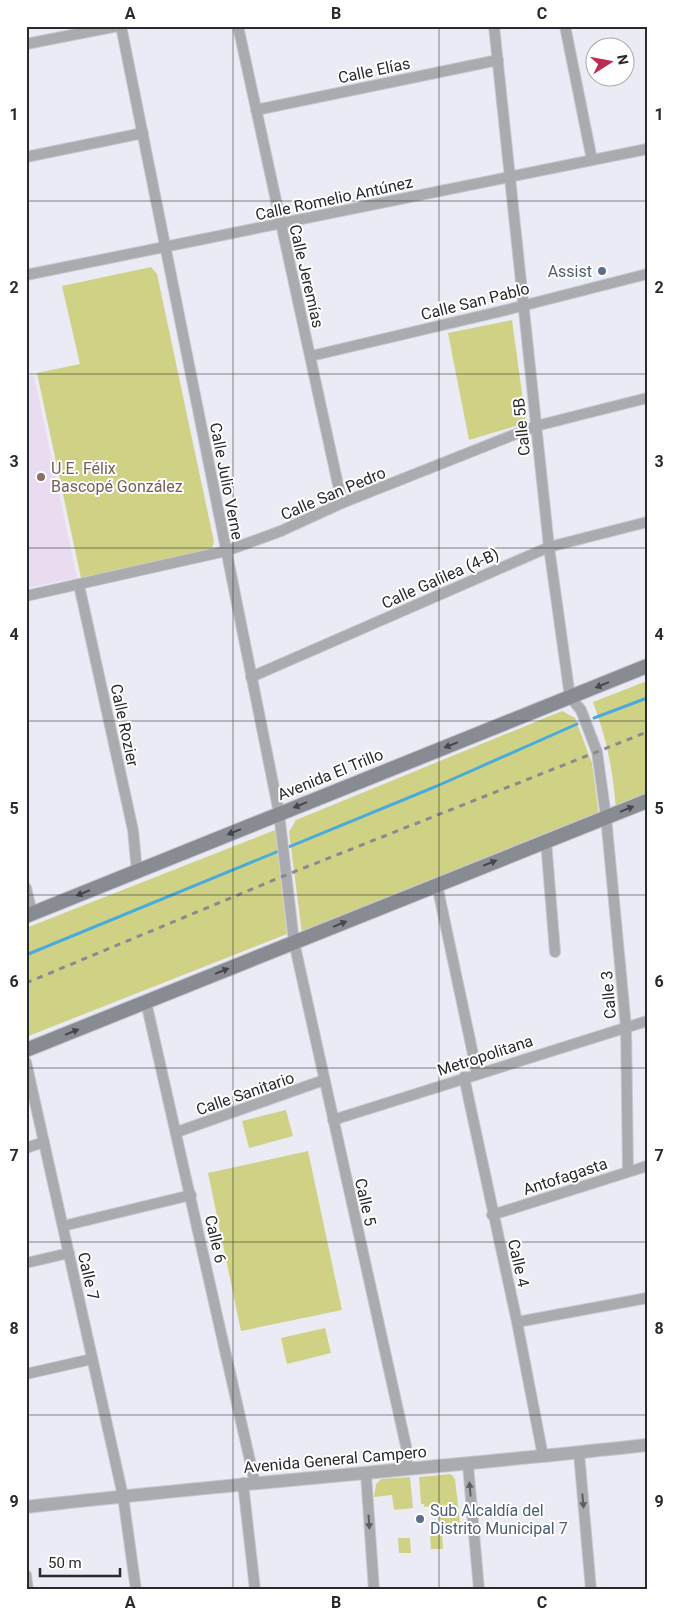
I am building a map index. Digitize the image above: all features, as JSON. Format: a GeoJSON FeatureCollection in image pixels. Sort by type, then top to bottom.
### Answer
{"type":"FeatureCollection","features":[{"type":"Feature","properties":{"kind":"main road","name":"Avenida El Trillo"},"geometry":{"type":"LineString","coordinates":[[29,915],[279,816],[647,666]]}},
{"type":"Feature","properties":{"kind":"main road"},"geometry":{"type":"LineString","coordinates":[[26,1050],[647,801]]}},
{"type":"Feature","properties":{"kind":"street"},"geometry":{"type":"LineString","coordinates":[[26,44],[120,26]]}},
{"type":"Feature","properties":{"kind":"street","name":"Calle Julio Verne"},"geometry":{"type":"LineString","coordinates":[[120,26],[279,816],[294,942]]}},
{"type":"Feature","properties":{"kind":"street","name":"Calle Jeremías"},"geometry":{"type":"LineString","coordinates":[[238,26],[342,503]]}},
{"type":"Feature","properties":{"kind":"street","name":"Calle 5B"},"geometry":{"type":"LineString","coordinates":[[494,26],[512,177],[549,547],[570,697],[581,710],[597,752],[606,817]]}},
{"type":"Feature","properties":{"kind":"street"},"geometry":{"type":"LineString","coordinates":[[565,26],[592,160]]}},
{"type":"Feature","properties":{"kind":"street","name":"Calle Elías"},"geometry":{"type":"LineString","coordinates":[[256,110],[498,60]]}},
{"type":"Feature","properties":{"kind":"street"},"geometry":{"type":"LineString","coordinates":[[26,157],[143,133]]}},
{"type":"Feature","properties":{"kind":"street","name":"Calle Romelio Antúnez"},"geometry":{"type":"LineString","coordinates":[[26,275],[647,149]]}},
{"type":"Feature","properties":{"kind":"street","name":"Calle San Pablo"},"geometry":{"type":"LineString","coordinates":[[311,356],[647,274]]}},
{"type":"Feature","properties":{"kind":"street","name":"Calle San Pedro"},"geometry":{"type":"LineString","coordinates":[[26,596],[226,551],[281,531],[342,503],[536,426],[647,398]]}},
{"type":"Feature","properties":{"kind":"street","name":"Calle Galilea (4-B)"},"geometry":{"type":"LineString","coordinates":[[252,677],[549,547],[647,522]]}},
{"type":"Feature","properties":{"kind":"street","name":"Calle Rozier"},"geometry":{"type":"LineString","coordinates":[[79,585],[133,830],[137,872]]}},
{"type":"Feature","properties":{"kind":"street","name":"Calle 3"},"geometry":{"type":"LineString","coordinates":[[606,817],[626,1027],[628,1172]]}},
{"type":"Feature","properties":{"kind":"street"},"geometry":{"type":"LineString","coordinates":[[546,841],[555,952]]}},
{"type":"Feature","properties":{"kind":"street"},"geometry":{"type":"LineString","coordinates":[[437,885],[477,1073]]}},
{"type":"Feature","properties":{"kind":"street"},"geometry":{"type":"LineString","coordinates":[[26,888],[29,915]]}},
{"type":"Feature","properties":{"kind":"street","name":"Calle 5"},"geometry":{"type":"LineString","coordinates":[[294,942],[406,1446],[407,1469]]}},
{"type":"Feature","properties":{"kind":"street","name":"Calle 6"},"geometry":{"type":"LineString","coordinates":[[146,1002],[191,1195],[249,1483],[255,1590]]}},
{"type":"Feature","properties":{"kind":"street","name":"Metropolitana"},"geometry":{"type":"LineString","coordinates":[[333,1120],[477,1073],[647,1021]]}},
{"type":"Feature","properties":{"kind":"street","name":"Calle 7"},"geometry":{"type":"LineString","coordinates":[[26,1062],[123,1496],[136,1590]]}},
{"type":"Feature","properties":{"kind":"street","name":"Calle 4"},"geometry":{"type":"LineString","coordinates":[[464,1078],[492,1215],[517,1322],[543,1456]]}},
{"type":"Feature","properties":{"kind":"street","name":"Calle Sanitario"},"geometry":{"type":"LineString","coordinates":[[177,1132],[324,1080]]}},
{"type":"Feature","properties":{"kind":"street"},"geometry":{"type":"LineString","coordinates":[[26,1148],[44,1142]]}},
{"type":"Feature","properties":{"kind":"street","name":"Antofagasta"},"geometry":{"type":"LineString","coordinates":[[492,1215],[647,1166]]}},
{"type":"Feature","properties":{"kind":"street"},"geometry":{"type":"LineString","coordinates":[[63,1226],[191,1195]]}},
{"type":"Feature","properties":{"kind":"street"},"geometry":{"type":"LineString","coordinates":[[26,1263],[69,1253]]}},
{"type":"Feature","properties":{"kind":"street"},"geometry":{"type":"LineString","coordinates":[[517,1322],[647,1298]]}},
{"type":"Feature","properties":{"kind":"street"},"geometry":{"type":"LineString","coordinates":[[26,1374],[92,1359]]}},
{"type":"Feature","properties":{"kind":"street","name":"Avenida General Campero"},"geometry":{"type":"LineString","coordinates":[[26,1507],[249,1483],[468,1465],[647,1445]]}},
{"type":"Feature","properties":{"kind":"street"},"geometry":{"type":"LineString","coordinates":[[578,1453],[591,1590]]}},
{"type":"Feature","properties":{"kind":"street"},"geometry":{"type":"LineString","coordinates":[[468,1465],[479,1590]]}},
{"type":"Feature","properties":{"kind":"street"},"geometry":{"type":"LineString","coordinates":[[366,1474],[374,1590]]}},
{"type":"Feature","properties":{"kind":"street"},"geometry":{"type":"LineString","coordinates":[[26,1575],[28,1590]]}},
{"type":"Feature","properties":{"kind":"shaded area","name":"U.E. Félix Bascopé González"},"geometry":{"type":"Polygon","coordinates":[[[34,376],[77,578],[26,588],[26,377],[34,376]]]}},
{"type":"Feature","properties":{"kind":"green space"},"geometry":{"type":"Polygon","coordinates":[[[151,267],[157,274],[214,542],[211,551],[81,578],[37,373],[80,364],[62,286],[151,267]]]}},
{"type":"Feature","properties":{"kind":"green space"},"geometry":{"type":"Polygon","coordinates":[[[512,320],[526,423],[469,440],[448,333],[512,320]]]}},
{"type":"Feature","properties":{"kind":"green space"},"geometry":{"type":"Polygon","coordinates":[[[647,681],[647,797],[616,810],[609,755],[593,702],[647,681]]]}},
{"type":"Feature","properties":{"kind":"green space"},"geometry":{"type":"Polygon","coordinates":[[[562,711],[575,718],[592,763],[599,816],[302,934],[289,832],[296,820],[562,711]]]}},
{"type":"Feature","properties":{"kind":"green space"},"geometry":{"type":"Polygon","coordinates":[[[275,830],[287,934],[26,1037],[26,928],[275,830]]]}},
{"type":"Feature","properties":{"kind":"green space"},"geometry":{"type":"Polygon","coordinates":[[[286,1110],[293,1136],[249,1148],[242,1121],[286,1110]]]}},
{"type":"Feature","properties":{"kind":"green space"},"geometry":{"type":"Polygon","coordinates":[[[308,1151],[342,1310],[241,1331],[208,1173],[308,1151]]]}},
{"type":"Feature","properties":{"kind":"green space"},"geometry":{"type":"Polygon","coordinates":[[[325,1328],[331,1353],[287,1364],[281,1338],[325,1328]]]}},
{"type":"Feature","properties":{"kind":"green space"},"geometry":{"type":"Polygon","coordinates":[[[451,1474],[455,1479],[460,1523],[457,1528],[440,1528],[438,1505],[424,1507],[424,1504],[421,1504],[419,1477],[451,1474]]]}},
{"type":"Feature","properties":{"kind":"green space"},"geometry":{"type":"Polygon","coordinates":[[[410,1477],[413,1508],[394,1510],[392,1495],[374,1497],[376,1484],[381,1479],[410,1477]]]}},
{"type":"Feature","properties":{"kind":"green space"},"geometry":{"type":"Polygon","coordinates":[[[442,1534],[443,1549],[431,1549],[430,1535],[442,1534]]]}},
{"type":"Feature","properties":{"kind":"green space"},"geometry":{"type":"Polygon","coordinates":[[[398,1538],[410,1538],[411,1553],[399,1553],[398,1538]]]}},
{"type":"Feature","properties":{"kind":"waterway"},"geometry":{"type":"LineString","coordinates":[[594,718],[647,698]]}},
{"type":"Feature","properties":{"kind":"waterway"},"geometry":{"type":"LineString","coordinates":[[26,955],[437,786],[577,724]]}},
{"type":"Feature","properties":{"kind":"railway"},"geometry":{"type":"LineString","coordinates":[[26,983],[286,875],[647,732]]}},
{"type":"Feature","properties":{"kind":"place","name":"Assist"},"geometry":{"type":"Point","coordinates":[602,271]}},
{"type":"Feature","properties":{"kind":"place","name":"U.E. Félix Bascopé González"},"geometry":{"type":"Point","coordinates":[41,477]}},
{"type":"Feature","properties":{"kind":"place","name":"Sub Alcaldía del Distrito Municipal 7"},"geometry":{"type":"Point","coordinates":[420,1519]}}]}
